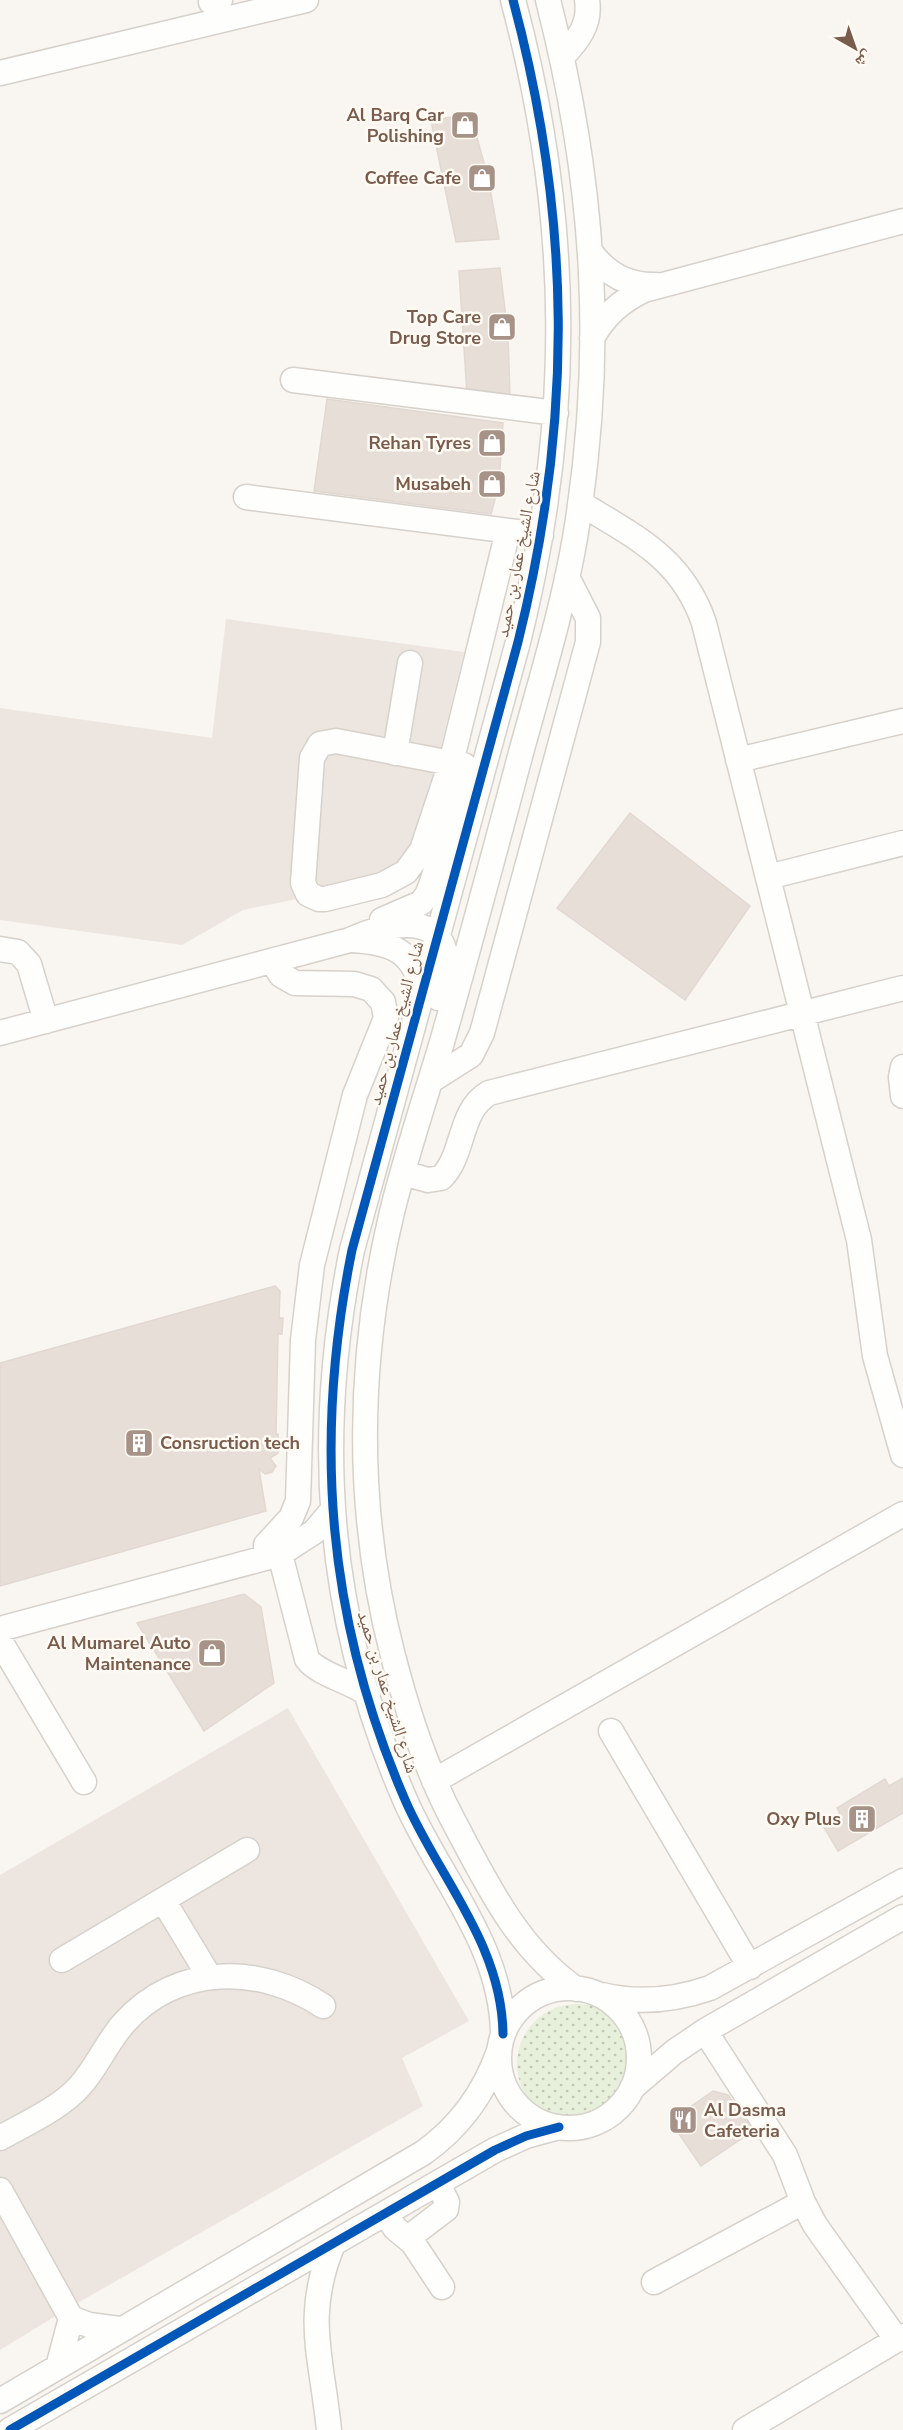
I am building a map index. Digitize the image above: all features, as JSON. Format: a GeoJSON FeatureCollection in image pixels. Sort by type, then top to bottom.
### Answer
{"type":"FeatureCollection","features":[{"type":"Feature","properties":{"kind":"street"},"geometry":{"type":"LineString","coordinates":[[0,73],[306,0]]}},
{"type":"Feature","properties":{"kind":"street","name":"شارع الشيخ عمار بن حميد"},"geometry":{"type":"LineString","coordinates":[[501,2043],[500,1994],[489,1957],[429,1851],[406,1803],[368,1694],[345,1604],[331,1512],[331,1415],[340,1317],[359,1216],[518,642],[541,535],[556,413],[559,312],[554,210],[537,97],[513,0]]}},
{"type":"Feature","properties":{"kind":"street","name":"شارع الشيخ عمار بن حميد"},"geometry":{"type":"LineString","coordinates":[[548,0],[562,57],[583,173],[592,254],[592,338],[588,424],[580,503],[567,577],[488,882],[403,1173],[386,1242],[364,1412],[364,1475],[369,1541],[381,1606],[411,1718],[434,1781],[455,1824],[516,1931],[537,1957],[585,1991]]}},
{"type":"Feature","properties":{"kind":"street"},"geometry":{"type":"LineString","coordinates":[[562,57],[576,42],[586,25],[587,0]]}},
{"type":"Feature","properties":{"kind":"street"},"geometry":{"type":"LineString","coordinates":[[592,338],[599,325],[619,304],[644,290],[903,221]]}},
{"type":"Feature","properties":{"kind":"street"},"geometry":{"type":"LineString","coordinates":[[592,254],[609,273],[621,279],[633,283],[658,285]]}},
{"type":"Feature","properties":{"kind":"street"},"geometry":{"type":"LineString","coordinates":[[293,380],[556,413]]}},
{"type":"Feature","properties":{"kind":"street"},"geometry":{"type":"LineString","coordinates":[[246,497],[541,535]]}},
{"type":"Feature","properties":{"kind":"street"},"geometry":{"type":"LineString","coordinates":[[580,503],[657,552],[670,563],[691,591],[704,623],[863,1257],[876,1356],[903,1455]]}},
{"type":"Feature","properties":{"kind":"street"},"geometry":{"type":"LineString","coordinates":[[483,771],[451,763],[330,741],[316,748],[312,758],[303,883],[308,894],[313,898],[326,899],[382,885],[406,872],[422,850],[451,763],[508,531]]}},
{"type":"Feature","properties":{"kind":"street"},"geometry":{"type":"LineString","coordinates":[[430,1081],[464,1061],[480,1041],[590,634],[588,618],[567,577]]}},
{"type":"Feature","properties":{"kind":"street"},"geometry":{"type":"LineString","coordinates":[[395,753],[410,663]]}},
{"type":"Feature","properties":{"kind":"street"},"geometry":{"type":"LineString","coordinates":[[738,760],[903,721]]}},
{"type":"Feature","properties":{"kind":"street"},"geometry":{"type":"LineString","coordinates":[[518,765],[562,739]]}},
{"type":"Feature","properties":{"kind":"street"},"geometry":{"type":"LineString","coordinates":[[350,940],[371,926],[421,903],[434,880],[456,800],[467,785],[483,771]]}},
{"type":"Feature","properties":{"kind":"street"},"geometry":{"type":"LineString","coordinates":[[768,877],[903,843]]}},
{"type":"Feature","properties":{"kind":"street"},"geometry":{"type":"LineString","coordinates":[[0,1033],[350,940],[398,923],[418,926],[436,937],[444,950],[446,966],[409,1109],[413,1140]]}},
{"type":"Feature","properties":{"kind":"street"},"geometry":{"type":"LineString","coordinates":[[350,940],[380,942],[401,952],[415,969],[422,991]]}},
{"type":"Feature","properties":{"kind":"street"},"geometry":{"type":"LineString","coordinates":[[0,949],[18,952],[29,964],[46,1021]]}},
{"type":"Feature","properties":{"kind":"street"},"geometry":{"type":"LineString","coordinates":[[272,961],[281,975],[295,983],[363,985],[378,995],[383,1002],[386,1018],[355,1095],[320,1228],[307,1302],[301,1377],[298,1501],[291,1518],[266,1545],[273,1555],[307,1659],[316,1669],[346,1680],[368,1694]]}},
{"type":"Feature","properties":{"kind":"street"},"geometry":{"type":"LineString","coordinates":[[403,1173],[428,1180],[441,1178],[448,1167],[471,1110],[489,1093],[903,988]]}},
{"type":"Feature","properties":{"kind":"street"},"geometry":{"type":"LineString","coordinates":[[903,1068],[901,1077],[903,1096]]}},
{"type":"Feature","properties":{"kind":"street"},"geometry":{"type":"LineString","coordinates":[[355,1095],[371,1091],[400,1071]]}},
{"type":"Feature","properties":{"kind":"street"},"geometry":{"type":"LineString","coordinates":[[0,1629],[273,1555],[314,1532],[331,1512]]}},
{"type":"Feature","properties":{"kind":"street"},"geometry":{"type":"LineString","coordinates":[[434,1781],[903,1514]]}},
{"type":"Feature","properties":{"kind":"street"},"geometry":{"type":"LineString","coordinates":[[0,1641],[84,1782]]}},
{"type":"Feature","properties":{"kind":"street"},"geometry":{"type":"LineString","coordinates":[[611,1731],[750,1967]]}},
{"type":"Feature","properties":{"kind":"street"},"geometry":{"type":"LineString","coordinates":[[62,1960],[247,1850]]}},
{"type":"Feature","properties":{"kind":"street"},"geometry":{"type":"LineString","coordinates":[[0,2401],[118,2329],[441,2141],[476,2100],[512,2017],[540,1994],[558,1989],[585,1991],[633,2000],[672,1998],[710,1988],[903,1881]]}},
{"type":"Feature","properties":{"kind":"street"},"geometry":{"type":"LineString","coordinates":[[163,1900],[209,1976]]}},
{"type":"Feature","properties":{"kind":"street"},"geometry":{"type":"LineString","coordinates":[[501,2043],[502,2078],[513,2102],[526,2114],[541,2123],[559,2127],[573,2128],[602,2120],[624,2101],[632,2088],[674,2052],[705,2031],[903,1917]]}},
{"type":"Feature","properties":{"kind":"street"},"geometry":{"type":"LineString","coordinates":[[0,2138],[73,2094],[123,2024],[148,2001],[177,1985],[209,1976],[242,1976],[275,1983],[300,1992],[323,2006]]}},
{"type":"Feature","properties":{"kind":"street"},"geometry":{"type":"LineString","coordinates":[[585,1991],[621,2011],[630,2025],[639,2056],[632,2088]]}},
{"type":"Feature","properties":{"kind":"street"},"geometry":{"type":"LineString","coordinates":[[705,2031],[785,2155],[803,2202],[815,2225],[900,2338],[745,2430]]}},
{"type":"Feature","properties":{"kind":"street"},"geometry":{"type":"LineString","coordinates":[[10,2430],[510,2143],[559,2127]]}},
{"type":"Feature","properties":{"kind":"street"},"geometry":{"type":"LineString","coordinates":[[408,2238],[446,2209],[447,2202],[438,2184]]}},
{"type":"Feature","properties":{"kind":"street"},"geometry":{"type":"LineString","coordinates":[[0,2190],[71,2318],[89,2325],[118,2329]]}},
{"type":"Feature","properties":{"kind":"street"},"geometry":{"type":"LineString","coordinates":[[654,2282],[803,2202]]}},
{"type":"Feature","properties":{"kind":"street"},"geometry":{"type":"LineString","coordinates":[[386,2214],[395,2228],[408,2238],[442,2287]]}},
{"type":"Feature","properties":{"kind":"street"},"geometry":{"type":"LineString","coordinates":[[329,2430],[315,2327],[318,2293],[333,2244]]}},
{"type":"Feature","properties":{"kind":"street"},"geometry":{"type":"LineString","coordinates":[[58,2367],[71,2318]]}},
{"type":"Feature","properties":{"kind":"shaded area"},"geometry":{"type":"Polygon","coordinates":[[[226,619],[464,652],[409,876],[243,910],[182,945],[0,920],[0,708],[212,738],[226,619]]]}},
{"type":"Feature","properties":{"kind":"shaded area"},"geometry":{"type":"Polygon","coordinates":[[[288,1708],[469,2021],[402,2058],[423,2106],[67,2309],[0,2350],[0,1875],[288,1708]]]}},
{"type":"Feature","properties":{"kind":"green space"},"geometry":{"type":"Polygon","coordinates":[[[577,2004],[600,2009],[619,2022],[632,2041],[637,2064],[632,2087],[619,2106],[600,2119],[577,2124],[554,2119],[535,2106],[522,2087],[517,2064],[522,2041],[535,2022],[554,2009],[577,2004]]]}},
{"type":"Feature","properties":{"kind":"building"},"geometry":{"type":"Polygon","coordinates":[[[470,113],[488,177],[499,239],[456,242],[431,121],[470,113]]]}},
{"type":"Feature","properties":{"kind":"building"},"geometry":{"type":"Polygon","coordinates":[[[500,268],[508,334],[510,397],[467,394],[459,271],[500,268]]]}},
{"type":"Feature","properties":{"kind":"building"},"geometry":{"type":"Polygon","coordinates":[[[327,399],[503,423],[499,484],[491,514],[314,491],[327,399]]]}},
{"type":"Feature","properties":{"kind":"building"},"geometry":{"type":"Polygon","coordinates":[[[630,813],[750,906],[685,1000],[557,908],[630,813]]]}},
{"type":"Feature","properties":{"kind":"building","name":"Consruction tech"},"geometry":{"type":"Polygon","coordinates":[[[275,1286],[280,1291],[279,1318],[283,1318],[282,1334],[278,1334],[276,1434],[278,1434],[278,1453],[270,1458],[276,1466],[272,1472],[265,1474],[259,1469],[266,1511],[0,1586],[0,1363],[275,1286]]]}},
{"type":"Feature","properties":{"kind":"building","name":"Al Mumarel Auto Maintenance"},"geometry":{"type":"Polygon","coordinates":[[[244,1594],[261,1607],[274,1683],[204,1731],[137,1623],[244,1594]]]}},
{"type":"Feature","properties":{"kind":"building","name":"Oxy Plus"},"geometry":{"type":"Polygon","coordinates":[[[903,1778],[903,1813],[838,1851],[822,1824],[840,1813],[837,1808],[885,1779],[889,1786],[903,1778]]]}},
{"type":"Feature","properties":{"kind":"building"},"geometry":{"type":"Polygon","coordinates":[[[713,2091],[728,2095],[753,2131],[701,2166],[670,2121],[713,2091]]]}},
{"type":"Feature","properties":{"kind":"cycle path"},"geometry":{"type":"LineString","coordinates":[[503,2034],[500,2002],[481,1942],[406,1802],[379,1734],[359,1666],[344,1598],[335,1530],[331,1461],[333,1392],[340,1321],[352,1250],[518,642],[536,560],[549,479],[556,400],[558,321],[555,242],[546,162],[532,82],[513,0]]}},
{"type":"Feature","properties":{"kind":"cycle path"},"geometry":{"type":"LineString","coordinates":[[10,2430],[495,2150],[526,2136],[559,2127]]}},
{"type":"Feature","properties":{"kind":"place","name":"Al Barq Car Polishing"},"geometry":{"type":"Point","coordinates":[465,125]}},
{"type":"Feature","properties":{"kind":"place","name":"Coffee Cafe"},"geometry":{"type":"Point","coordinates":[482,178]}},
{"type":"Feature","properties":{"kind":"place","name":"Top Care Drug Store"},"geometry":{"type":"Point","coordinates":[502,327]}},
{"type":"Feature","properties":{"kind":"place","name":"Rehan Tyres"},"geometry":{"type":"Point","coordinates":[492,443]}},
{"type":"Feature","properties":{"kind":"place","name":"Musabeh"},"geometry":{"type":"Point","coordinates":[492,484]}},
{"type":"Feature","properties":{"kind":"place","name":"Consruction tech"},"geometry":{"type":"Point","coordinates":[139,1443]}},
{"type":"Feature","properties":{"kind":"place","name":"Al Mumarel Auto Maintenance"},"geometry":{"type":"Point","coordinates":[212,1653]}},
{"type":"Feature","properties":{"kind":"place","name":"Oxy Plus"},"geometry":{"type":"Point","coordinates":[862,1819]}},
{"type":"Feature","properties":{"kind":"place","name":"Al Dasma Cafeteria"},"geometry":{"type":"Point","coordinates":[683,2120]}}]}
